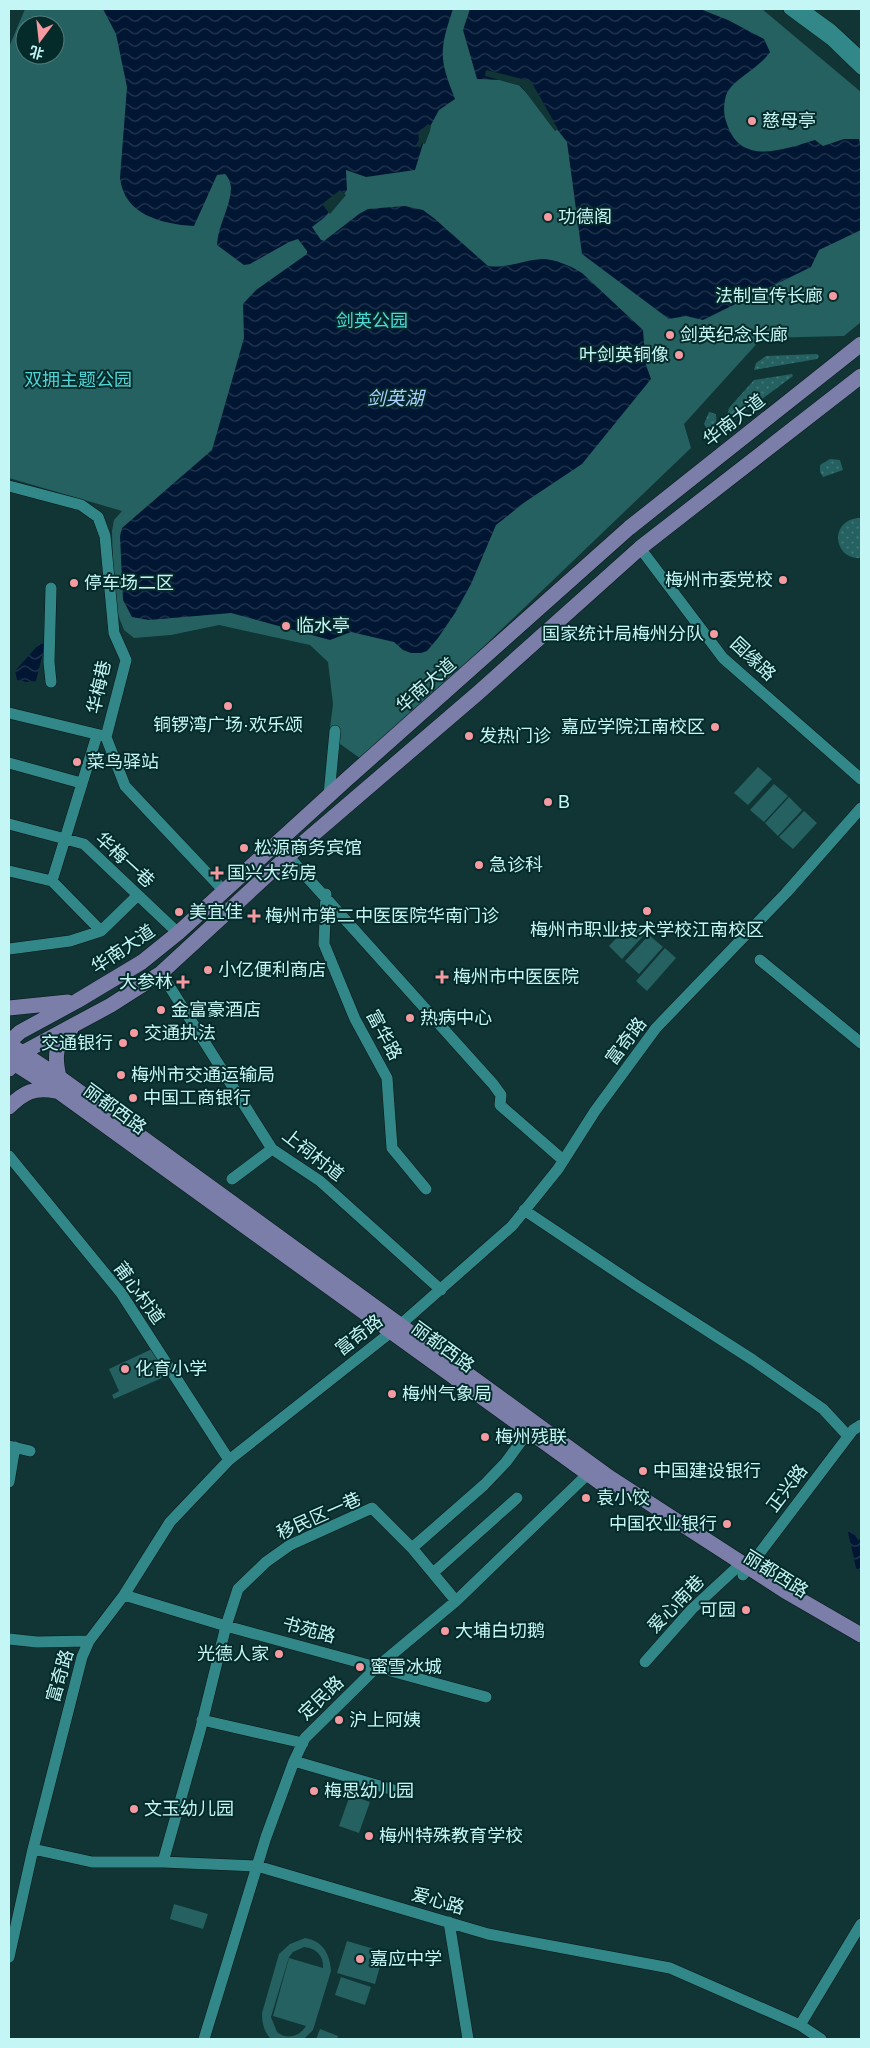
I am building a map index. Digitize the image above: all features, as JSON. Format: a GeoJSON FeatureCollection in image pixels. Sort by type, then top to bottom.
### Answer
{"type":"FeatureCollection","features":[{"type":"Feature","properties":{"kind":"main road","name":"华南大道"},"geometry":{"type":"LineString","coordinates":[[9,1043],[20,1032],[142,962],[178,933],[329,795],[630,528],[861,344]]}},
{"type":"Feature","properties":{"kind":"main road"},"geometry":{"type":"LineString","coordinates":[[13,1061],[111,1005],[161,973],[288,856],[478,694],[640,548],[861,376]]}},
{"type":"Feature","properties":{"kind":"main road"},"geometry":{"type":"LineString","coordinates":[[313,810],[327,823]]}},
{"type":"Feature","properties":{"kind":"main road"},"geometry":{"type":"LineString","coordinates":[[9,1008],[76,1001]]}},
{"type":"Feature","properties":{"kind":"main road"},"geometry":{"type":"LineString","coordinates":[[9,1107],[24,1093],[59,1084],[55,1055],[65,1035],[78,1023]]}},
{"type":"Feature","properties":{"kind":"main road","name":"丽都西路"},"geometry":{"type":"LineString","coordinates":[[9,1043],[13,1061],[59,1084],[591,1471]]}},
{"type":"Feature","properties":{"kind":"main road","name":"丽都西路"},"geometry":{"type":"LineString","coordinates":[[396,1329],[528,1432],[591,1471],[742,1571],[785,1603],[861,1646]]}},
{"type":"Feature","properties":{"kind":"main road","name":"丽都西路"},"geometry":{"type":"LineString","coordinates":[[742,1571],[861,1636]]}},
{"type":"Feature","properties":{"kind":"street"},"geometry":{"type":"LineString","coordinates":[[789,9],[831,40],[861,69]]}},
{"type":"Feature","properties":{"kind":"street"},"geometry":{"type":"LineString","coordinates":[[803,9],[832,30],[861,57]]}},
{"type":"Feature","properties":{"kind":"street","name":"华梅巷"},"geometry":{"type":"LineString","coordinates":[[9,486],[81,505],[98,517],[105,536],[114,633],[126,660],[102,736],[125,786],[223,890]]}},
{"type":"Feature","properties":{"kind":"street","name":"园缘路"},"geometry":{"type":"LineString","coordinates":[[640,548],[723,658],[861,779]]}},
{"type":"Feature","properties":{"kind":"street"},"geometry":{"type":"LineString","coordinates":[[51,588],[49,662],[51,682]]}},
{"type":"Feature","properties":{"kind":"street"},"geometry":{"type":"LineString","coordinates":[[9,713],[102,736],[81,783],[66,840],[52,881]]}},
{"type":"Feature","properties":{"kind":"street"},"geometry":{"type":"LineString","coordinates":[[329,795],[335,731]]}},
{"type":"Feature","properties":{"kind":"street"},"geometry":{"type":"LineString","coordinates":[[9,764],[81,783]]}},
{"type":"Feature","properties":{"kind":"street","name":"富奇路"},"geometry":{"type":"LineString","coordinates":[[9,1957],[12,1923],[82,1657],[90,1641],[124,1594],[170,1522],[229,1460],[396,1329],[512,1226],[563,1160],[656,1028],[786,893],[861,808]]}},
{"type":"Feature","properties":{"kind":"street","name":"华梅一巷"},"geometry":{"type":"LineString","coordinates":[[9,824],[84,844],[178,933]]}},
{"type":"Feature","properties":{"kind":"street"},"geometry":{"type":"LineString","coordinates":[[288,856],[493,1084],[500,1095],[500,1105],[563,1160]]}},
{"type":"Feature","properties":{"kind":"street"},"geometry":{"type":"LineString","coordinates":[[9,872],[52,881],[101,931]]}},
{"type":"Feature","properties":{"kind":"street","name":"富华路"},"geometry":{"type":"LineString","coordinates":[[326,890],[324,944],[356,1019],[388,1078],[392,1148],[426,1188]]}},
{"type":"Feature","properties":{"kind":"street"},"geometry":{"type":"LineString","coordinates":[[9,949],[70,941],[101,931],[136,897]]}},
{"type":"Feature","properties":{"kind":"street"},"geometry":{"type":"LineString","coordinates":[[760,960],[861,1043]]}},
{"type":"Feature","properties":{"kind":"street","name":"上祠村道"},"geometry":{"type":"LineString","coordinates":[[161,973],[272,1149],[320,1181],[441,1290]]}},
{"type":"Feature","properties":{"kind":"street"},"geometry":{"type":"LineString","coordinates":[[232,1179],[272,1149]]}},
{"type":"Feature","properties":{"kind":"street","name":"莆心村道"},"geometry":{"type":"LineString","coordinates":[[9,1156],[120,1292],[229,1460]]}},
{"type":"Feature","properties":{"kind":"street"},"geometry":{"type":"LineString","coordinates":[[524,1210],[753,1360],[823,1409],[848,1436]]}},
{"type":"Feature","properties":{"kind":"street","name":"正兴路"},"geometry":{"type":"LineString","coordinates":[[742,1571],[848,1436],[853,1430],[861,1426]]}},
{"type":"Feature","properties":{"kind":"street"},"geometry":{"type":"LineString","coordinates":[[412,1548],[506,1462],[528,1432]]}},
{"type":"Feature","properties":{"kind":"street"},"geometry":{"type":"LineString","coordinates":[[9,1482],[12,1447],[30,1451]]}},
{"type":"Feature","properties":{"kind":"street","name":"定民路"},"geometry":{"type":"LineString","coordinates":[[204,2039],[257,1866],[294,1761],[305,1738],[378,1667],[456,1601],[591,1471]]}},
{"type":"Feature","properties":{"kind":"street"},"geometry":{"type":"LineString","coordinates":[[433,1573],[517,1498]]}},
{"type":"Feature","properties":{"kind":"street","name":"移民区一巷"},"geometry":{"type":"LineString","coordinates":[[226,1626],[238,1588],[266,1562],[290,1545],[372,1508],[412,1548],[456,1601]]}},
{"type":"Feature","properties":{"kind":"street","name":"爱心南巷"},"geometry":{"type":"LineString","coordinates":[[645,1662],[692,1609],[742,1571]]}},
{"type":"Feature","properties":{"kind":"street","name":"书苑路"},"geometry":{"type":"LineString","coordinates":[[124,1594],[226,1626],[486,1697]]}},
{"type":"Feature","properties":{"kind":"street"},"geometry":{"type":"LineString","coordinates":[[163,1862],[226,1626]]}},
{"type":"Feature","properties":{"kind":"street"},"geometry":{"type":"LineString","coordinates":[[9,1639],[37,1642],[90,1641]]}},
{"type":"Feature","properties":{"kind":"street"},"geometry":{"type":"LineString","coordinates":[[202,1720],[303,1743]]}},
{"type":"Feature","properties":{"kind":"street"},"geometry":{"type":"LineString","coordinates":[[294,1761],[397,1792]]}},
{"type":"Feature","properties":{"kind":"street","name":"爱心路"},"geometry":{"type":"LineString","coordinates":[[33,1849],[92,1862],[163,1862],[257,1866],[488,1934],[670,1968],[800,2026],[821,2039]]}},
{"type":"Feature","properties":{"kind":"street"},"geometry":{"type":"LineString","coordinates":[[449,1922],[468,2039]]}},
{"type":"Feature","properties":{"kind":"street"},"geometry":{"type":"LineString","coordinates":[[800,2026],[861,1924]]}},
{"type":"Feature","properties":{"kind":"green space","name":"剑英公园"},"geometry":{"type":"Polygon","coordinates":[[[25,9],[762,9],[861,92],[861,322],[844,336],[762,338],[684,424],[691,448],[364,761],[329,736],[333,704],[328,662],[310,645],[219,625],[171,635],[134,638],[124,630],[114,605],[112,531],[114,520],[122,511],[9,478],[9,47],[15,33],[15,65],[65,65],[65,15],[22,15],[25,9]]]}},
{"type":"Feature","properties":{"kind":"green space"},"geometry":{"type":"Polygon","coordinates":[[[817,354],[819,356],[817,359],[754,370],[756,363],[766,356],[817,354]]]}},
{"type":"Feature","properties":{"kind":"green space"},"geometry":{"type":"Polygon","coordinates":[[[792,374],[793,376],[728,424],[726,420],[729,408],[754,380],[792,374]]]}},
{"type":"Feature","properties":{"kind":"green space"},"geometry":{"type":"Polygon","coordinates":[[[709,412],[716,414],[717,434],[710,434],[704,424],[709,412]]]}},
{"type":"Feature","properties":{"kind":"green space"},"geometry":{"type":"Polygon","coordinates":[[[830,459],[840,460],[843,470],[823,477],[820,472],[820,465],[830,459]]]}},
{"type":"Feature","properties":{"kind":"green space"},"geometry":{"type":"Polygon","coordinates":[[[861,518],[861,558],[851,557],[844,553],[840,546],[838,539],[839,531],[843,525],[851,520],[861,518]]]}},
{"type":"Feature","properties":{"kind":"green space"},"geometry":{"type":"Polygon","coordinates":[[[758,767],[772,779],[748,805],[734,793],[758,767]]]}},
{"type":"Feature","properties":{"kind":"green space"},"geometry":{"type":"Polygon","coordinates":[[[774,784],[788,796],[764,822],[750,810],[774,784]]]}},
{"type":"Feature","properties":{"kind":"green space"},"geometry":{"type":"Polygon","coordinates":[[[789,797],[802,810],[778,836],[765,823],[789,797]]]}},
{"type":"Feature","properties":{"kind":"green space"},"geometry":{"type":"Polygon","coordinates":[[[804,811],[817,823],[793,849],[779,837],[804,811]]]}},
{"type":"Feature","properties":{"kind":"green space"},"geometry":{"type":"Polygon","coordinates":[[[633,920],[646,933],[622,959],[609,946],[633,920]]]}},
{"type":"Feature","properties":{"kind":"green space"},"geometry":{"type":"Polygon","coordinates":[[[649,935],[663,947],[639,974],[625,961],[649,935]]]}},
{"type":"Feature","properties":{"kind":"green space"},"geometry":{"type":"Polygon","coordinates":[[[665,948],[676,958],[647,991],[636,981],[665,948]]]}},
{"type":"Feature","properties":{"kind":"green space"},"geometry":{"type":"Polygon","coordinates":[[[152,1349],[163,1371],[137,1383],[169,1369],[171,1374],[114,1399],[112,1395],[119,1391],[109,1369],[152,1349]]]}},
{"type":"Feature","properties":{"kind":"green space"},"geometry":{"type":"Polygon","coordinates":[[[350,1795],[370,1802],[359,1833],[339,1826],[350,1795]]]}},
{"type":"Feature","properties":{"kind":"green space"},"geometry":{"type":"Polygon","coordinates":[[[174,1904],[208,1914],[203,1929],[170,1919],[174,1904]]]}},
{"type":"Feature","properties":{"kind":"green space"},"geometry":{"type":"Polygon","coordinates":[[[305,1938],[317,1942],[327,1954],[331,1971],[313,2030],[304,2039],[271,2039],[264,2027],[262,2013],[279,1954],[290,1944],[305,1938]],[[304,1947],[293,1952],[289,1957],[271,2017],[277,2032],[289,2037],[300,2033],[306,2026],[273,2016],[289,1958],[323,1968],[321,1956],[316,1951],[304,1947]]]}},
{"type":"Feature","properties":{"kind":"green space"},"geometry":{"type":"Polygon","coordinates":[[[347,1941],[384,1952],[375,1984],[337,1973],[347,1941]]]}},
{"type":"Feature","properties":{"kind":"green space"},"geometry":{"type":"Polygon","coordinates":[[[341,1977],[371,1987],[365,2005],[335,1995],[341,1977]]]}},
{"type":"Feature","properties":{"kind":"green space"},"geometry":{"type":"Polygon","coordinates":[[[320,2029],[338,2036],[337,2039],[316,2039],[320,2029]]]}},
{"type":"Feature","properties":{"kind":"water","name":"剑英湖"},"geometry":{"type":"Polygon","coordinates":[[[103,9],[453,9],[445,35],[443,54],[446,74],[455,99],[439,110],[426,134],[415,170],[366,177],[346,170],[347,190],[325,217],[312,227],[321,240],[324,241],[368,209],[405,206],[423,210],[488,266],[495,267],[547,259],[578,270],[643,330],[646,365],[651,379],[582,464],[525,502],[496,525],[471,584],[455,613],[427,651],[411,653],[403,650],[394,642],[351,632],[330,640],[231,613],[149,620],[132,617],[123,600],[120,536],[122,528],[212,450],[244,338],[243,304],[256,290],[307,254],[307,251],[298,239],[250,264],[244,265],[217,245],[219,230],[229,203],[231,189],[230,181],[225,174],[217,175],[194,226],[158,220],[146,215],[129,201],[123,191],[120,178],[127,87],[116,34],[103,9]]]}},
{"type":"Feature","properties":{"kind":"water"},"geometry":{"type":"Polygon","coordinates":[[[470,9],[700,9],[728,20],[764,39],[770,52],[760,63],[737,81],[726,95],[724,108],[727,124],[734,137],[742,146],[765,152],[815,140],[823,146],[844,139],[859,139],[861,151],[861,230],[819,250],[811,267],[703,320],[686,316],[669,319],[582,254],[567,142],[538,105],[519,85],[501,80],[477,79],[463,30],[470,9]]]}},
{"type":"Feature","properties":{"kind":"water"},"geometry":{"type":"Polygon","coordinates":[[[39,644],[45,644],[36,681],[17,680],[15,671],[39,644]]]}},
{"type":"Feature","properties":{"kind":"water"},"geometry":{"type":"Polygon","coordinates":[[[848,1532],[853,1532],[858,1540],[861,1539],[860,1571],[856,1568],[848,1532]]]}},
{"type":"Feature","properties":{"kind":"pier"},"geometry":{"type":"Polygon","coordinates":[[[486,70],[531,81],[558,129],[555,131],[521,86],[485,76],[486,70]]]}},
{"type":"Feature","properties":{"kind":"pier"},"geometry":{"type":"Polygon","coordinates":[[[428,124],[431,126],[430,131],[425,144],[422,143],[420,148],[416,145],[419,140],[418,133],[428,124]]]}},
{"type":"Feature","properties":{"kind":"pier"},"geometry":{"type":"Polygon","coordinates":[[[340,190],[346,195],[330,214],[322,204],[340,190]]]}},
{"type":"Feature","properties":{"kind":"place","name":"慈母亭"},"geometry":{"type":"Point","coordinates":[752,121]}},
{"type":"Feature","properties":{"kind":"place","name":"功德阁"},"geometry":{"type":"Point","coordinates":[548,217]}},
{"type":"Feature","properties":{"kind":"place","name":"法制宣传长廊"},"geometry":{"type":"Point","coordinates":[833,296]}},
{"type":"Feature","properties":{"kind":"place","name":"剑英纪念长廊"},"geometry":{"type":"Point","coordinates":[670,335]}},
{"type":"Feature","properties":{"kind":"place","name":"叶剑英铜像"},"geometry":{"type":"Point","coordinates":[679,355]}},
{"type":"Feature","properties":{"kind":"place","name":"梅州市委党校"},"geometry":{"type":"Point","coordinates":[783,580]}},
{"type":"Feature","properties":{"kind":"place","name":"停车场二区"},"geometry":{"type":"Point","coordinates":[74,583]}},
{"type":"Feature","properties":{"kind":"place","name":"临水亭"},"geometry":{"type":"Point","coordinates":[286,626]}},
{"type":"Feature","properties":{"kind":"place","name":"国家统计局梅州分队"},"geometry":{"type":"Point","coordinates":[714,634]}},
{"type":"Feature","properties":{"kind":"place","name":"铜锣湾广场·欢乐颂"},"geometry":{"type":"Point","coordinates":[228,706]}},
{"type":"Feature","properties":{"kind":"place","name":"嘉应学院江南校区"},"geometry":{"type":"Point","coordinates":[715,727]}},
{"type":"Feature","properties":{"kind":"place","name":"发热门诊"},"geometry":{"type":"Point","coordinates":[469,736]}},
{"type":"Feature","properties":{"kind":"place","name":"菜鸟驿站"},"geometry":{"type":"Point","coordinates":[77,762]}},
{"type":"Feature","properties":{"kind":"place","name":"B"},"geometry":{"type":"Point","coordinates":[548,802]}},
{"type":"Feature","properties":{"kind":"place","name":"松源商务宾馆"},"geometry":{"type":"Point","coordinates":[244,848]}},
{"type":"Feature","properties":{"kind":"place","name":"急诊科"},"geometry":{"type":"Point","coordinates":[479,865]}},
{"type":"Feature","properties":{"kind":"place","name":"国兴大药房"},"geometry":{"type":"Point","coordinates":[217,873]}},
{"type":"Feature","properties":{"kind":"place","name":"梅州市职业技术学校江南校区"},"geometry":{"type":"Point","coordinates":[647,911]}},
{"type":"Feature","properties":{"kind":"place","name":"美宜佳"},"geometry":{"type":"Point","coordinates":[179,912]}},
{"type":"Feature","properties":{"kind":"place","name":"梅州市第二中医医院华南门诊"},"geometry":{"type":"Point","coordinates":[254,916]}},
{"type":"Feature","properties":{"kind":"place","name":"小亿便利商店"},"geometry":{"type":"Point","coordinates":[208,970]}},
{"type":"Feature","properties":{"kind":"place","name":"梅州市中医医院"},"geometry":{"type":"Point","coordinates":[442,977]}},
{"type":"Feature","properties":{"kind":"place","name":"大参林"},"geometry":{"type":"Point","coordinates":[183,982]}},
{"type":"Feature","properties":{"kind":"place","name":"金富豪酒店"},"geometry":{"type":"Point","coordinates":[161,1010]}},
{"type":"Feature","properties":{"kind":"place","name":"热病中心"},"geometry":{"type":"Point","coordinates":[410,1018]}},
{"type":"Feature","properties":{"kind":"place","name":"交通执法"},"geometry":{"type":"Point","coordinates":[134,1033]}},
{"type":"Feature","properties":{"kind":"place","name":"交通银行"},"geometry":{"type":"Point","coordinates":[123,1043]}},
{"type":"Feature","properties":{"kind":"place","name":"梅州市交通运输局"},"geometry":{"type":"Point","coordinates":[121,1075]}},
{"type":"Feature","properties":{"kind":"place","name":"中国工商银行"},"geometry":{"type":"Point","coordinates":[133,1098]}},
{"type":"Feature","properties":{"kind":"place","name":"化育小学"},"geometry":{"type":"Point","coordinates":[125,1369]}},
{"type":"Feature","properties":{"kind":"place","name":"梅州气象局"},"geometry":{"type":"Point","coordinates":[392,1394]}},
{"type":"Feature","properties":{"kind":"place","name":"梅州残联"},"geometry":{"type":"Point","coordinates":[485,1437]}},
{"type":"Feature","properties":{"kind":"place","name":"中国建设银行"},"geometry":{"type":"Point","coordinates":[643,1471]}},
{"type":"Feature","properties":{"kind":"place","name":"袁小饺"},"geometry":{"type":"Point","coordinates":[586,1498]}},
{"type":"Feature","properties":{"kind":"place","name":"中国农业银行"},"geometry":{"type":"Point","coordinates":[727,1524]}},
{"type":"Feature","properties":{"kind":"place","name":"可园"},"geometry":{"type":"Point","coordinates":[746,1610]}},
{"type":"Feature","properties":{"kind":"place","name":"大埔白切鹅"},"geometry":{"type":"Point","coordinates":[445,1631]}},
{"type":"Feature","properties":{"kind":"place","name":"光德人家"},"geometry":{"type":"Point","coordinates":[279,1654]}},
{"type":"Feature","properties":{"kind":"place","name":"蜜雪冰城"},"geometry":{"type":"Point","coordinates":[360,1667]}},
{"type":"Feature","properties":{"kind":"place","name":"沪上阿姨"},"geometry":{"type":"Point","coordinates":[339,1720]}},
{"type":"Feature","properties":{"kind":"place","name":"梅思幼儿园"},"geometry":{"type":"Point","coordinates":[314,1791]}},
{"type":"Feature","properties":{"kind":"place","name":"文玉幼儿园"},"geometry":{"type":"Point","coordinates":[134,1809]}},
{"type":"Feature","properties":{"kind":"place","name":"梅州特殊教育学校"},"geometry":{"type":"Point","coordinates":[369,1836]}},
{"type":"Feature","properties":{"kind":"place","name":"嘉应中学"},"geometry":{"type":"Point","coordinates":[360,1959]}},
{"type":"Feature","properties":{"kind":"park label","name":"双拥主题公园"},"geometry":{"type":"Point","coordinates":[78,380]}}]}
